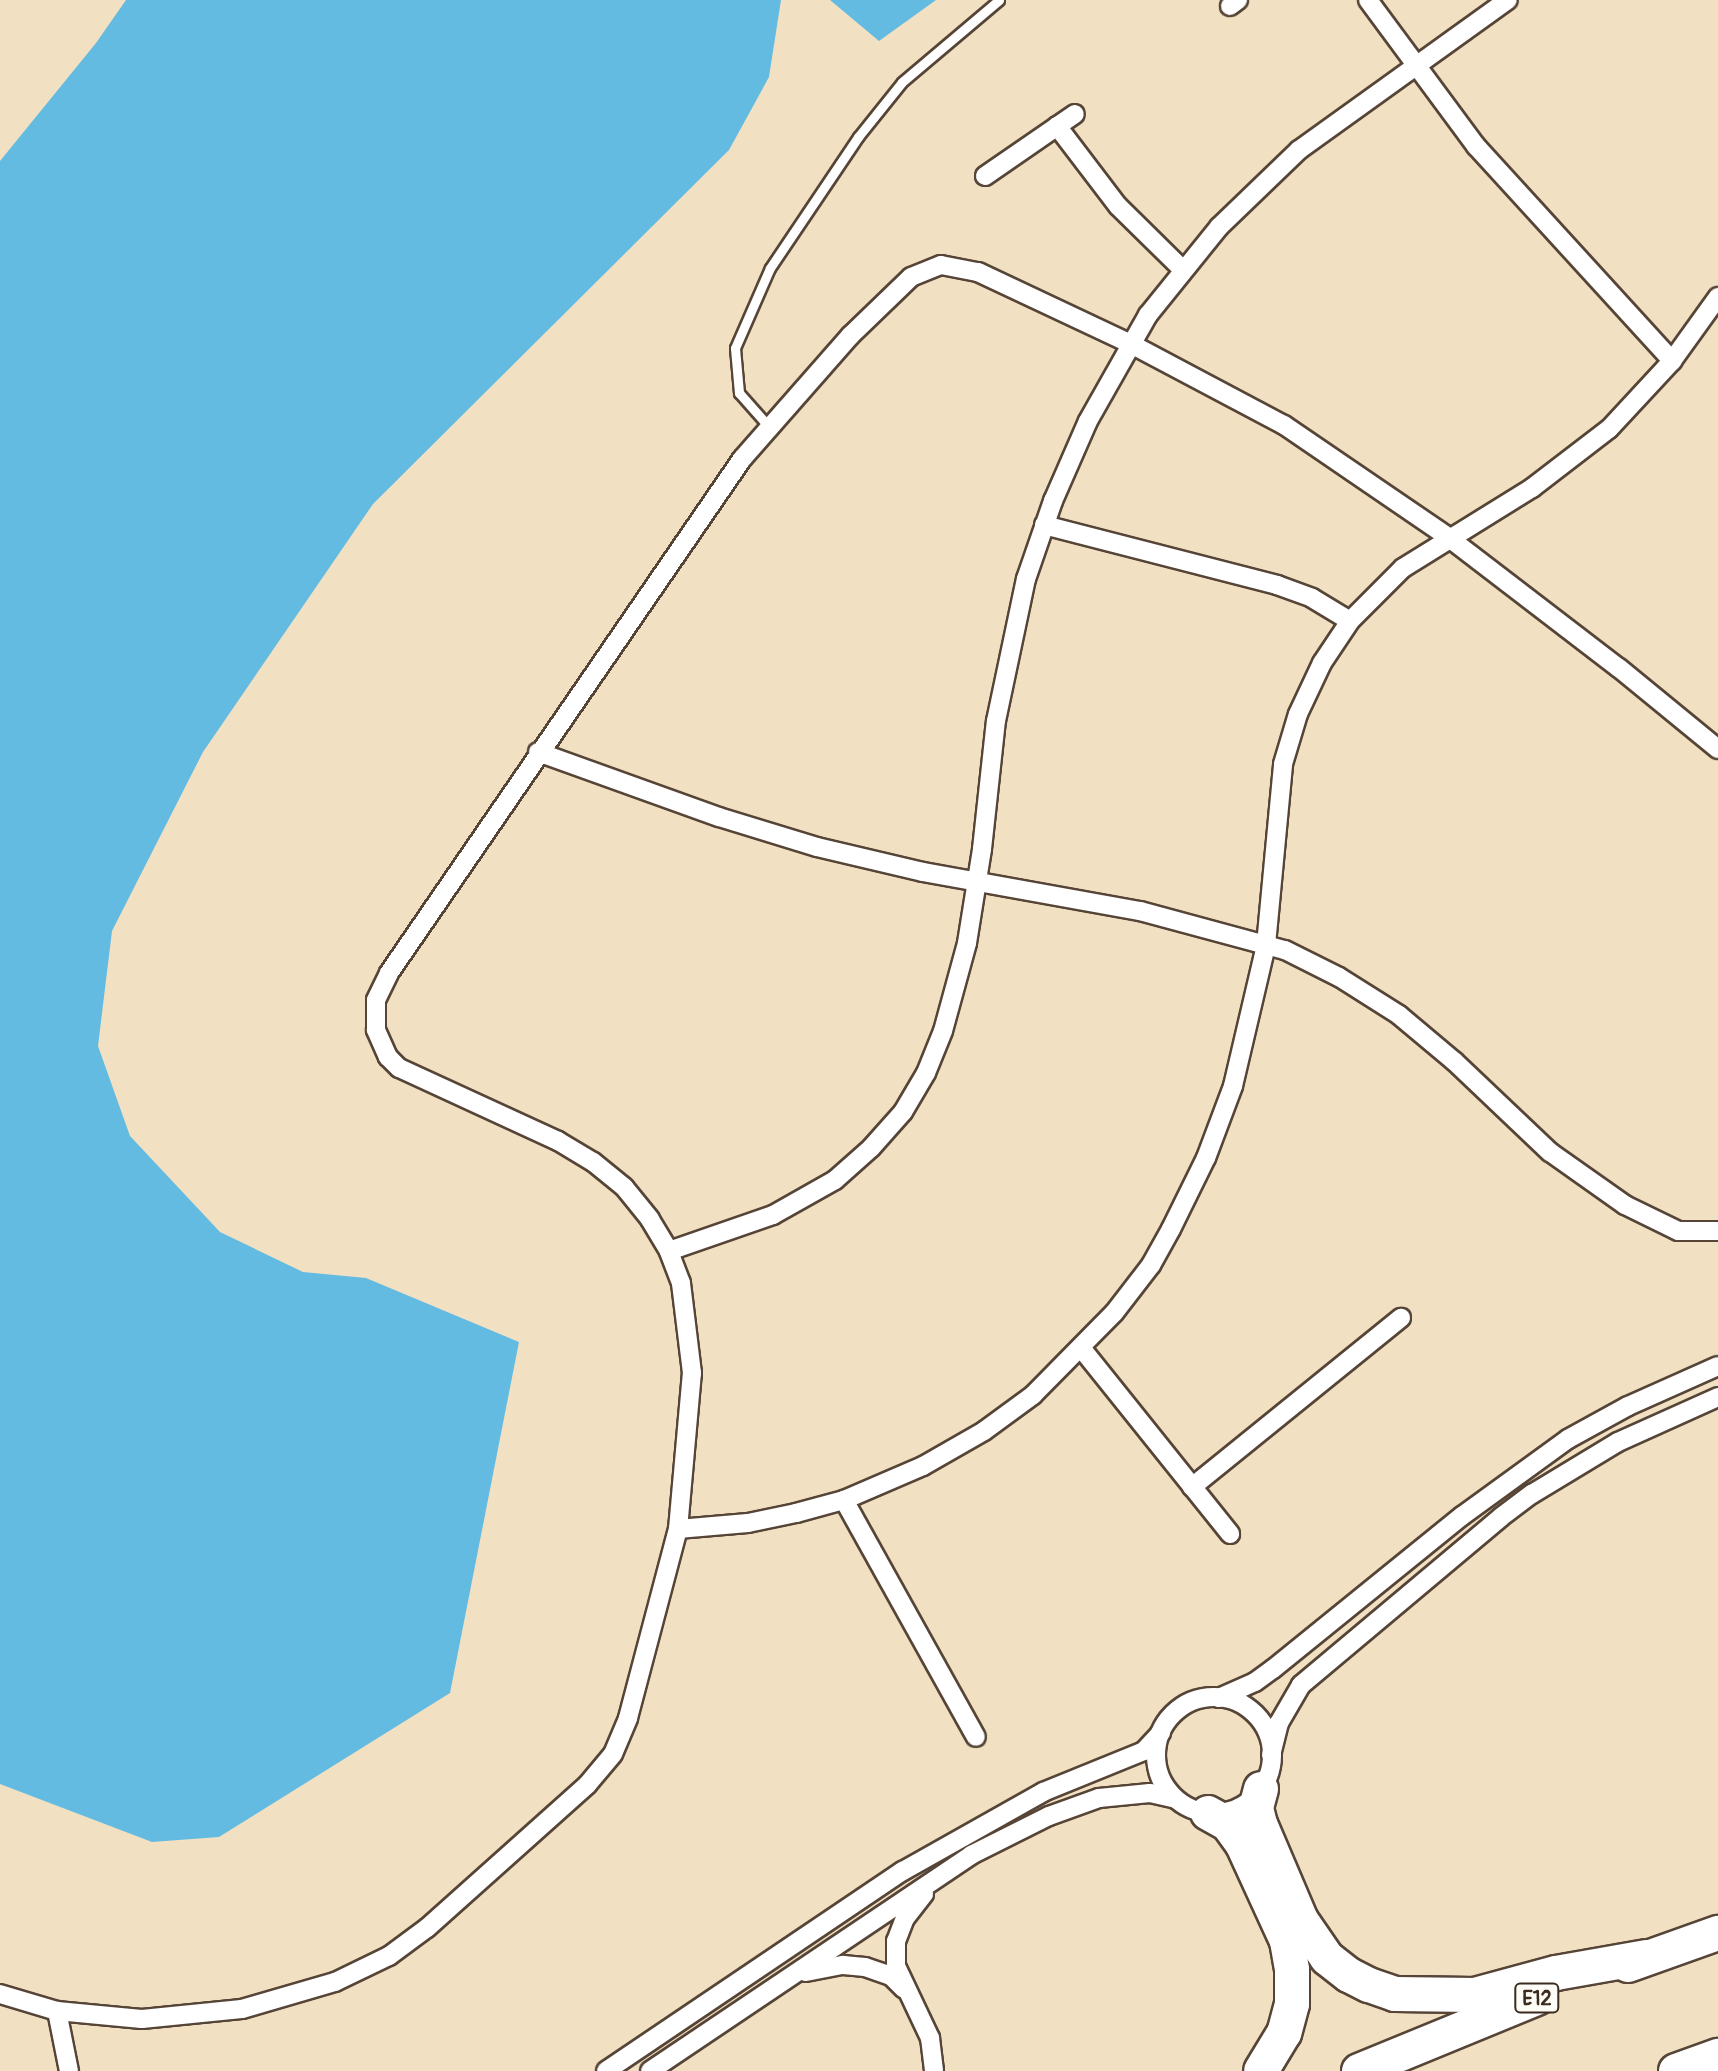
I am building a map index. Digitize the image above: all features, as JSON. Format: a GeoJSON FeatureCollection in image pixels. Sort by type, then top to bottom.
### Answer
{"type":"FeatureCollection","features":[{"type":"Feature","properties":{"kind":"highway"},"geometry":{"type":"LineString","coordinates":[[1261,1789],[1256,1808],[1266,1841],[1311,1937],[1349,1975],[1369,1985],[1395,1994],[1475,1995],[1556,1973],[1647,1957]]}},
{"type":"Feature","properties":{"kind":"highway"},"geometry":{"type":"LineString","coordinates":[[1208,1813],[1228,1824],[1242,1843],[1287,1941],[1292,1970],[1292,2004],[1284,2033],[1261,2071]]}},
{"type":"Feature","properties":{"kind":"highway","name":"E12"},"geometry":{"type":"LineString","coordinates":[[1359,2071],[1479,2020],[1718,1933]]}},
{"type":"Feature","properties":{"kind":"highway"},"geometry":{"type":"LineString","coordinates":[[1676,2071],[1718,2056]]}},
{"type":"Feature","properties":{"kind":"street"},"geometry":{"type":"LineString","coordinates":[[1368,0],[1476,146],[1672,361]]}},
{"type":"Feature","properties":{"kind":"street"},"geometry":{"type":"LineString","coordinates":[[669,1251],[748,1226],[815,1193],[854,1165],[903,1112],[926,1073],[943,1031],[967,943],[1008,653],[1044,525],[1088,421],[1129,343],[1182,269],[1247,198],[1299,150],[1508,0]]}},
{"type":"Feature","properties":{"kind":"street"},"geometry":{"type":"LineString","coordinates":[[985,176],[1075,114]]}},
{"type":"Feature","properties":{"kind":"street"},"geometry":{"type":"LineString","coordinates":[[1057,126],[1118,206],[1182,269]]}},
{"type":"Feature","properties":{"kind":"street"},"geometry":{"type":"LineString","coordinates":[[0,1994],[57,2011],[142,2019],[242,2009],[335,1982],[409,1943],[587,1785],[613,1754],[628,1718],[678,1529],[692,1373],[685,1301],[669,1251],[638,1203],[593,1162],[558,1141],[411,1077],[388,1057],[376,1030],[376,1000],[389,973],[705,509],[742,459],[890,294],[931,266],[951,266],[978,272],[1129,343],[1284,425],[1448,537],[1619,668],[1718,749]]}},
{"type":"Feature","properties":{"kind":"street"},"geometry":{"type":"LineString","coordinates":[[678,1529],[759,1521],[844,1500],[923,1466],[984,1431],[1033,1395],[1082,1349],[1151,1265],[1201,1169],[1233,1086],[1266,945],[1274,895],[1280,791],[1290,739],[1322,663],[1350,621],[1393,577],[1448,537],[1514,500],[1586,450],[1672,361],[1718,297]]}},
{"type":"Feature","properties":{"kind":"street"},"geometry":{"type":"LineString","coordinates":[[1044,525],[1277,585],[1312,598],[1350,621]]}},
{"type":"Feature","properties":{"kind":"street"},"geometry":{"type":"LineString","coordinates":[[538,752],[768,833],[870,860],[1140,911],[1266,945],[1339,977],[1399,1015],[1455,1062],[1550,1152],[1625,1205],[1678,1231],[1718,1231]]}},
{"type":"Feature","properties":{"kind":"street"},"geometry":{"type":"LineString","coordinates":[[1192,1487],[1401,1318]]}},
{"type":"Feature","properties":{"kind":"street"},"geometry":{"type":"LineString","coordinates":[[1082,1349],[1230,1534]]}},
{"type":"Feature","properties":{"kind":"street"},"geometry":{"type":"LineString","coordinates":[[606,2071],[916,1863],[1043,1792],[1144,1751],[1184,1706],[1219,1698],[1255,1682],[1462,1516],[1568,1439],[1628,1406],[1718,1366]]}},
{"type":"Feature","properties":{"kind":"street"},"geometry":{"type":"LineString","coordinates":[[650,2071],[971,1855],[1049,1816],[1099,1798],[1150,1793],[1175,1799],[1208,1813],[1232,1810],[1261,1789],[1279,1723],[1301,1685],[1532,1494],[1618,1442],[1718,1397]]}},
{"type":"Feature","properties":{"kind":"street"},"geometry":{"type":"LineString","coordinates":[[844,1500],[976,1737]]}},
{"type":"Feature","properties":{"kind":"street"},"geometry":{"type":"LineString","coordinates":[[1219,1698],[1242,1705],[1260,1721],[1271,1755]]}},
{"type":"Feature","properties":{"kind":"street"},"geometry":{"type":"LineString","coordinates":[[1161,1733],[1157,1768],[1175,1799]]}},
{"type":"Feature","properties":{"kind":"street"},"geometry":{"type":"LineString","coordinates":[[934,2071],[930,2038],[896,1966],[896,1941],[905,1918],[935,1880]]}},
{"type":"Feature","properties":{"kind":"street"},"geometry":{"type":"LineString","coordinates":[[796,1974],[843,1965],[865,1967],[891,1976],[911,1997]]}},
{"type":"Feature","properties":{"kind":"street"},"geometry":{"type":"LineString","coordinates":[[57,2011],[69,2071]]}},
{"type":"Feature","properties":{"kind":"lane"},"geometry":{"type":"LineString","coordinates":[[771,429],[739,393],[735,348],[770,268],[858,137],[902,82],[999,0]]}},
{"type":"Feature","properties":{"kind":"water"},"geometry":{"type":"Polygon","coordinates":[[[126,0],[781,0],[769,77],[729,150],[373,504],[203,752],[112,931],[98,1046],[130,1136],[220,1232],[303,1272],[366,1278],[519,1342],[450,1693],[219,1837],[152,1842],[0,1784],[0,161],[96,43],[126,0]]]}},
{"type":"Feature","properties":{"kind":"water"},"geometry":{"type":"Polygon","coordinates":[[[830,0],[936,0],[879,41],[830,0]]]}}]}
